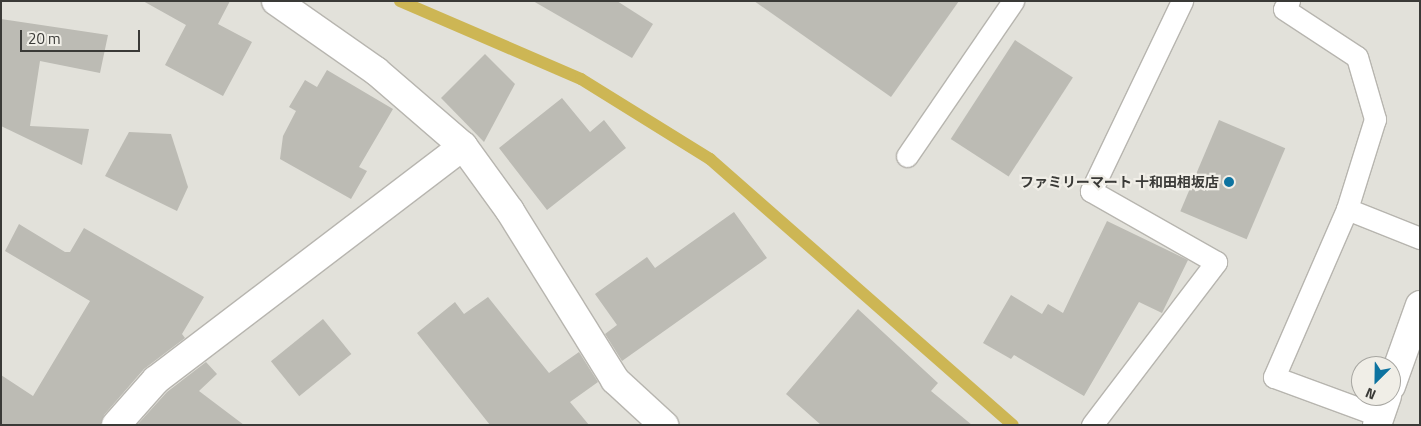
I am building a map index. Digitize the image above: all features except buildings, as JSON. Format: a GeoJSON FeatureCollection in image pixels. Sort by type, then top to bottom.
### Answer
{"type":"FeatureCollection","features":[{"type":"Feature","properties":{"kind":"street"},"geometry":{"type":"LineString","coordinates":[[286,4],[376,71],[463,146],[510,211],[615,380],[664,425]]}},
{"type":"Feature","properties":{"kind":"street"},"geometry":{"type":"LineString","coordinates":[[116,425],[156,380],[463,146]]}},
{"type":"Feature","properties":{"kind":"street"},"geometry":{"type":"LineString","coordinates":[[1401,358],[1420,305]]}},
{"type":"Feature","properties":{"kind":"lane"},"geometry":{"type":"LineString","coordinates":[[906,156],[1013,1]]}},
{"type":"Feature","properties":{"kind":"lane"},"geometry":{"type":"LineString","coordinates":[[1092,425],[1216,262],[1091,191],[1182,1]]}},
{"type":"Feature","properties":{"kind":"lane"},"geometry":{"type":"LineString","coordinates":[[1289,1],[1284,9],[1357,57],[1375,119],[1347,209],[1274,377],[1382,412]]}},
{"type":"Feature","properties":{"kind":"lane"},"geometry":{"type":"LineString","coordinates":[[1347,209],[1420,238]]}},
{"type":"Feature","properties":{"kind":"waterway"},"geometry":{"type":"LineString","coordinates":[[400,1],[581,79],[710,159],[1013,425]]}},
{"type":"Feature","properties":{"kind":"place","name":"ファミリーマート 十和田相坂店"},"geometry":{"type":"Point","coordinates":[1229,182]}}]}
